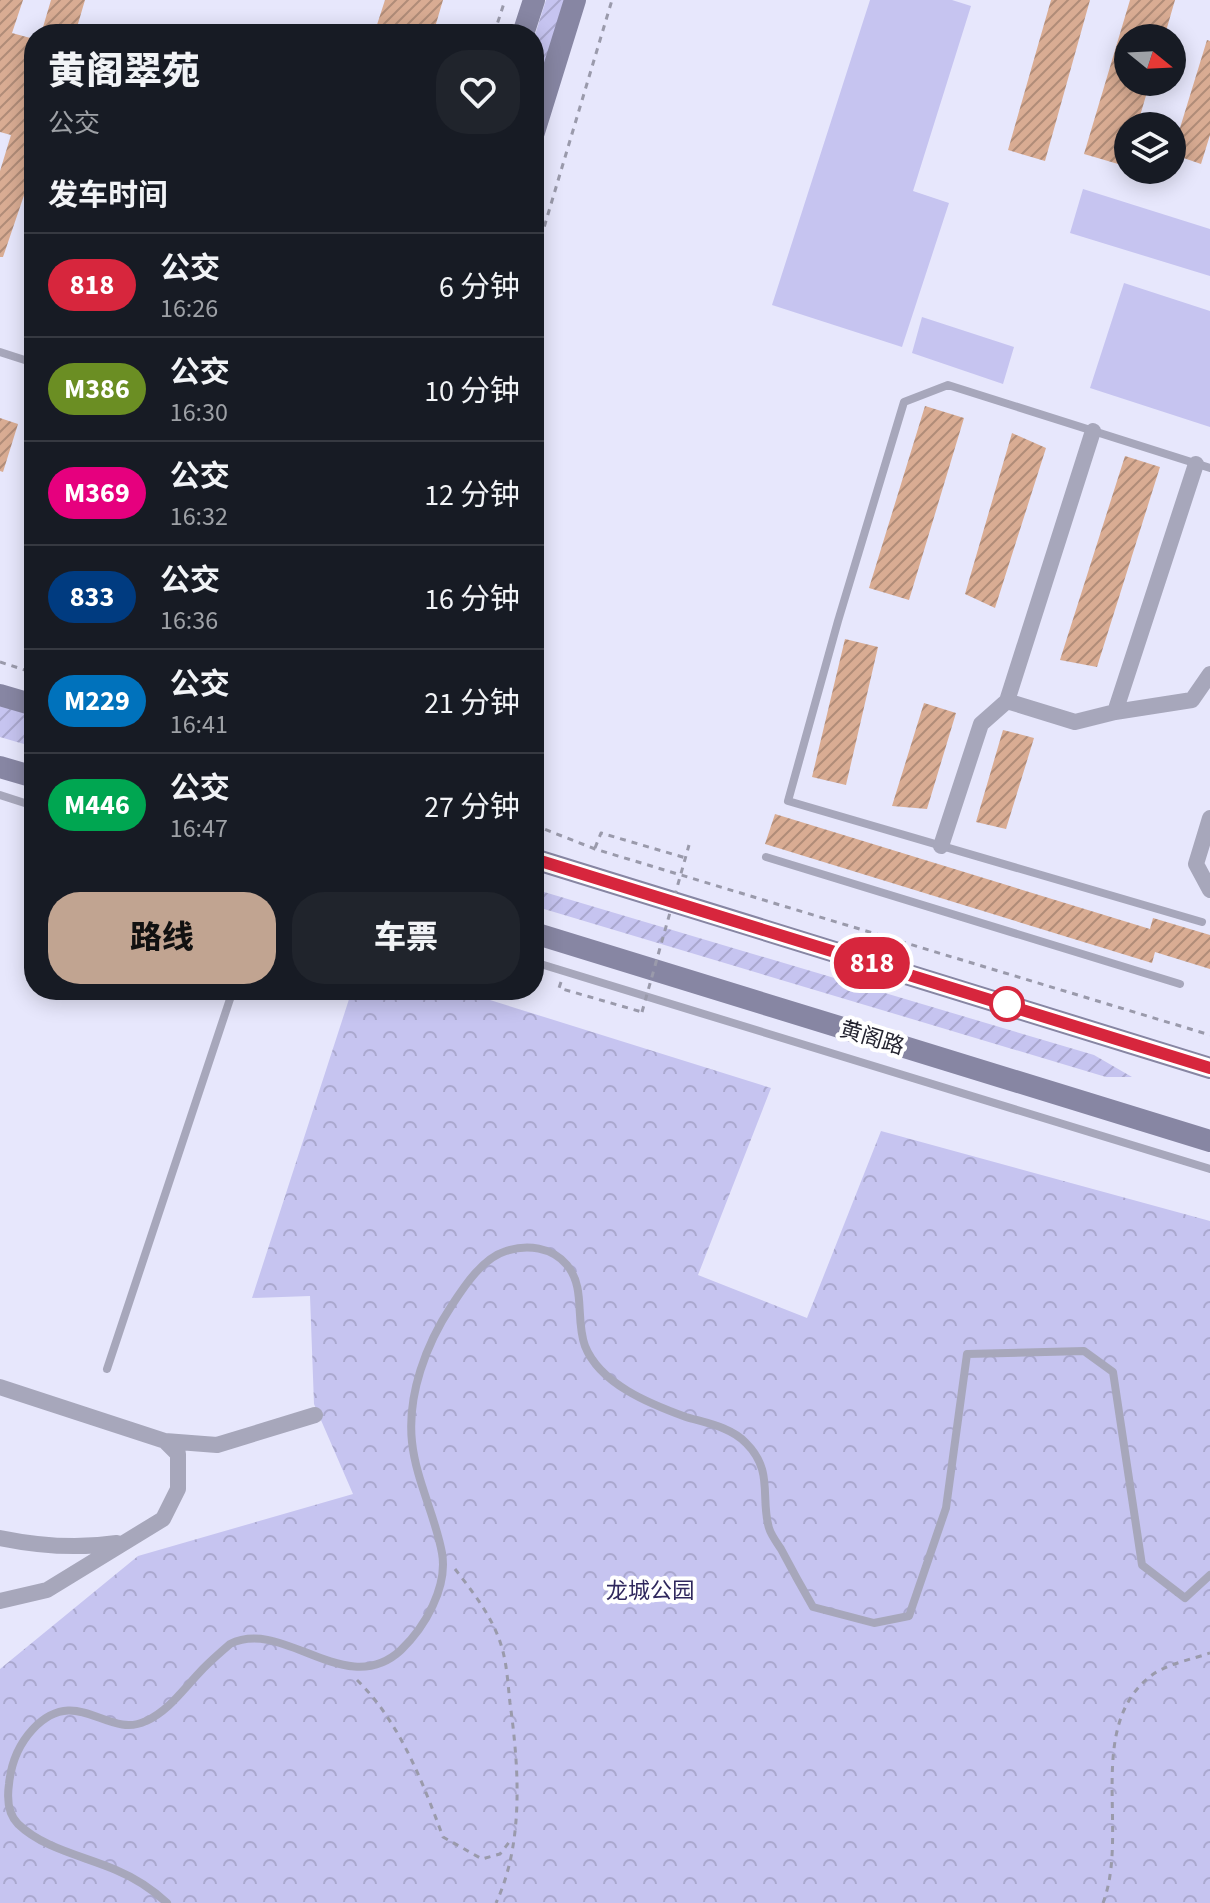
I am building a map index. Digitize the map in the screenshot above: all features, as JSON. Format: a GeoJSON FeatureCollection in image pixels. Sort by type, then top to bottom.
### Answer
{"type":"FeatureCollection","features":[{"type":"Feature","properties":{"kind":"main road"},"geometry":{"type":"LineString","coordinates":[[526,24],[534,0]]}},
{"type":"Feature","properties":{"kind":"main road"},"geometry":{"type":"LineString","coordinates":[[544,100],[575,0]]}},
{"type":"Feature","properties":{"kind":"main road"},"geometry":{"type":"LineString","coordinates":[[0,695],[24,702]]}},
{"type":"Feature","properties":{"kind":"main road"},"geometry":{"type":"LineString","coordinates":[[0,767],[24,774]]}},
{"type":"Feature","properties":{"kind":"main road"},"geometry":{"type":"LineString","coordinates":[[544,862],[1210,1068]]}},
{"type":"Feature","properties":{"kind":"main road","name":"黄阁路"},"geometry":{"type":"LineString","coordinates":[[544,936],[1210,1141]]}},
{"type":"Feature","properties":{"kind":"street"},"geometry":{"type":"LineString","coordinates":[[941,846],[981,724],[1007,701],[1093,431]]}},
{"type":"Feature","properties":{"kind":"street"},"geometry":{"type":"LineString","coordinates":[[1115,712],[1203,466]]}},
{"type":"Feature","properties":{"kind":"street"},"geometry":{"type":"LineString","coordinates":[[1007,701],[1075,722],[1115,712],[1192,700],[1210,674]]}},
{"type":"Feature","properties":{"kind":"street"},"geometry":{"type":"LineString","coordinates":[[1210,818],[1196,864],[1210,890]]}},
{"type":"Feature","properties":{"kind":"street"},"geometry":{"type":"LineString","coordinates":[[0,1387],[165,1441],[217,1445],[315,1415]]}},
{"type":"Feature","properties":{"kind":"street"},"geometry":{"type":"LineString","coordinates":[[0,1601],[47,1590],[163,1519],[178,1489],[178,1454],[165,1441]]}},
{"type":"Feature","properties":{"kind":"street"},"geometry":{"type":"LineString","coordinates":[[0,1538],[34,1545],[88,1547],[126,1542]]}},
{"type":"Feature","properties":{"kind":"lane"},"geometry":{"type":"LineString","coordinates":[[0,352],[24,360]]}},
{"type":"Feature","properties":{"kind":"lane"},"geometry":{"type":"LineString","coordinates":[[1202,922],[788,801],[904,402],[948,385],[1203,466]]}},
{"type":"Feature","properties":{"kind":"lane"},"geometry":{"type":"LineString","coordinates":[[0,795],[24,803]]}},
{"type":"Feature","properties":{"kind":"lane"},"geometry":{"type":"LineString","coordinates":[[766,857],[1180,984]]}},
{"type":"Feature","properties":{"kind":"lane"},"geometry":{"type":"LineString","coordinates":[[544,965],[1210,1169]]}},
{"type":"Feature","properties":{"kind":"lane"},"geometry":{"type":"LineString","coordinates":[[107,1369],[230,1000]]}},
{"type":"Feature","properties":{"kind":"lane"},"geometry":{"type":"LineString","coordinates":[[167,1903],[130,1876],[42,1841],[17,1823],[9,1809],[9,1783],[22,1742],[41,1720],[60,1710],[78,1711],[119,1723],[141,1724],[158,1715],[210,1662],[241,1638],[266,1639],[342,1665],[369,1666],[399,1652],[427,1616],[439,1586],[442,1554],[418,1475],[412,1443],[411,1408],[421,1371],[446,1314],[468,1281],[499,1253],[534,1247],[560,1256],[572,1271],[579,1292],[584,1343],[592,1360],[602,1371],[626,1390],[655,1404],[728,1430],[746,1441],[758,1458],[766,1482],[769,1528],[813,1607],[874,1623],[909,1616],[946,1508],[967,1354],[1084,1351],[1113,1372],[1142,1565],[1185,1598],[1210,1575]]}},
{"type":"Feature","properties":{"kind":"path"},"geometry":{"type":"LineString","coordinates":[[497,24],[505,0]]}},
{"type":"Feature","properties":{"kind":"path"},"geometry":{"type":"LineString","coordinates":[[544,228],[612,0]]}},
{"type":"Feature","properties":{"kind":"path"},"geometry":{"type":"LineString","coordinates":[[0,662],[24,670]]}},
{"type":"Feature","properties":{"kind":"path"},"geometry":{"type":"LineString","coordinates":[[544,829],[595,849],[1210,1035]]}},
{"type":"Feature","properties":{"kind":"path"},"geometry":{"type":"LineString","coordinates":[[595,849],[601,833],[686,858]]}},
{"type":"Feature","properties":{"kind":"path"},"geometry":{"type":"LineString","coordinates":[[565,972],[559,988],[642,1012],[689,845]]}},
{"type":"Feature","properties":{"kind":"path"},"geometry":{"type":"LineString","coordinates":[[442,1554],[477,1597],[502,1646],[517,1755],[513,1838],[507,1879],[496,1903]]}},
{"type":"Feature","properties":{"kind":"path"},"geometry":{"type":"LineString","coordinates":[[1103,1903],[1110,1886],[1115,1846],[1113,1773],[1116,1730],[1128,1700],[1154,1674],[1210,1653]]}},
{"type":"Feature","properties":{"kind":"path"},"geometry":{"type":"LineString","coordinates":[[342,1665],[372,1694],[396,1732],[428,1796],[443,1837],[482,1859],[500,1854],[513,1838]]}},
{"type":"Feature","properties":{"kind":"green space"},"geometry":{"type":"Polygon","coordinates":[[[546,0],[564,0],[544,67],[544,24],[538,24],[546,0]]]}},
{"type":"Feature","properties":{"kind":"green space"},"geometry":{"type":"Polygon","coordinates":[[[870,0],[952,0],[971,6],[913,191],[949,203],[902,347],[772,305],[870,0]]]}},
{"type":"Feature","properties":{"kind":"green space"},"geometry":{"type":"Polygon","coordinates":[[[1083,189],[1210,229],[1210,276],[1070,233],[1083,189]]]}},
{"type":"Feature","properties":{"kind":"green space"},"geometry":{"type":"Polygon","coordinates":[[[1124,283],[1210,311],[1210,427],[1090,388],[1124,283]]]}},
{"type":"Feature","properties":{"kind":"green space"},"geometry":{"type":"Polygon","coordinates":[[[922,317],[1014,347],[1003,384],[912,353],[922,317]]]}},
{"type":"Feature","properties":{"kind":"green space"},"geometry":{"type":"Polygon","coordinates":[[[0,705],[24,712],[24,744],[0,737],[0,705]]]}},
{"type":"Feature","properties":{"kind":"green space"},"geometry":{"type":"Polygon","coordinates":[[[544,892],[1094,1055],[1132,1077],[1106,1077],[544,909],[544,892]]]}},
{"type":"Feature","properties":{"kind":"green space","name":"龙城公园"},"geometry":{"type":"Polygon","coordinates":[[[349,1000],[490,1000],[771,1088],[698,1275],[807,1318],[881,1131],[1210,1221],[1210,1903],[0,1903],[0,1669],[138,1556],[353,1494],[314,1404],[310,1296],[252,1298],[349,1000]]]}},
{"type":"Feature","properties":{"kind":"building"},"geometry":{"type":"Polygon","coordinates":[[[0,0],[23,0],[12,33],[24,36],[24,195],[3,257],[0,257],[0,171],[11,135],[0,132],[0,0]]]}},
{"type":"Feature","properties":{"kind":"building"},"geometry":{"type":"Polygon","coordinates":[[[51,0],[85,0],[78,24],[44,24],[51,0]]]}},
{"type":"Feature","properties":{"kind":"building"},"geometry":{"type":"Polygon","coordinates":[[[385,0],[443,0],[436,24],[377,24],[385,0]]]}},
{"type":"Feature","properties":{"kind":"building"},"geometry":{"type":"Polygon","coordinates":[[[1051,0],[1090,0],[1045,161],[1008,150],[1051,0]]]}},
{"type":"Feature","properties":{"kind":"building"},"geometry":{"type":"Polygon","coordinates":[[[1130,0],[1175,0],[1168,24],[1123,24],[1130,0]]]}},
{"type":"Feature","properties":{"kind":"building"},"geometry":{"type":"Polygon","coordinates":[[[1207,40],[1210,41],[1210,135],[1201,164],[1186,159],[1185,112],[1207,40]]]}},
{"type":"Feature","properties":{"kind":"building"},"geometry":{"type":"Polygon","coordinates":[[[1114,54],[1114,96],[1146,96],[1141,112],[1114,112],[1114,163],[1084,154],[1114,54]]]}},
{"type":"Feature","properties":{"kind":"building"},"geometry":{"type":"Polygon","coordinates":[[[925,406],[964,418],[909,600],[869,588],[925,406]]]}},
{"type":"Feature","properties":{"kind":"building"},"geometry":{"type":"Polygon","coordinates":[[[0,418],[18,424],[3,472],[0,471],[0,418]]]}},
{"type":"Feature","properties":{"kind":"building"},"geometry":{"type":"Polygon","coordinates":[[[1012,433],[1046,448],[995,608],[965,594],[1012,433]]]}},
{"type":"Feature","properties":{"kind":"building"},"geometry":{"type":"Polygon","coordinates":[[[1125,456],[1160,467],[1097,667],[1060,660],[1125,456]]]}},
{"type":"Feature","properties":{"kind":"building"},"geometry":{"type":"Polygon","coordinates":[[[845,639],[878,647],[846,785],[812,777],[845,639]]]}},
{"type":"Feature","properties":{"kind":"building"},"geometry":{"type":"Polygon","coordinates":[[[924,703],[956,713],[927,809],[892,806],[924,703]]]}},
{"type":"Feature","properties":{"kind":"building"},"geometry":{"type":"Polygon","coordinates":[[[1003,730],[1034,738],[1006,829],[976,822],[1003,730]]]}},
{"type":"Feature","properties":{"kind":"building"},"geometry":{"type":"Polygon","coordinates":[[[775,814],[1150,929],[1153,918],[1210,935],[1210,969],[1155,952],[1152,963],[765,844],[775,814]]]}},
{"type":"Feature","properties":{"kind":"bus line","name":"818"},"geometry":{"type":"LineString","coordinates":[[544,862],[1210,1068]]}}]}
